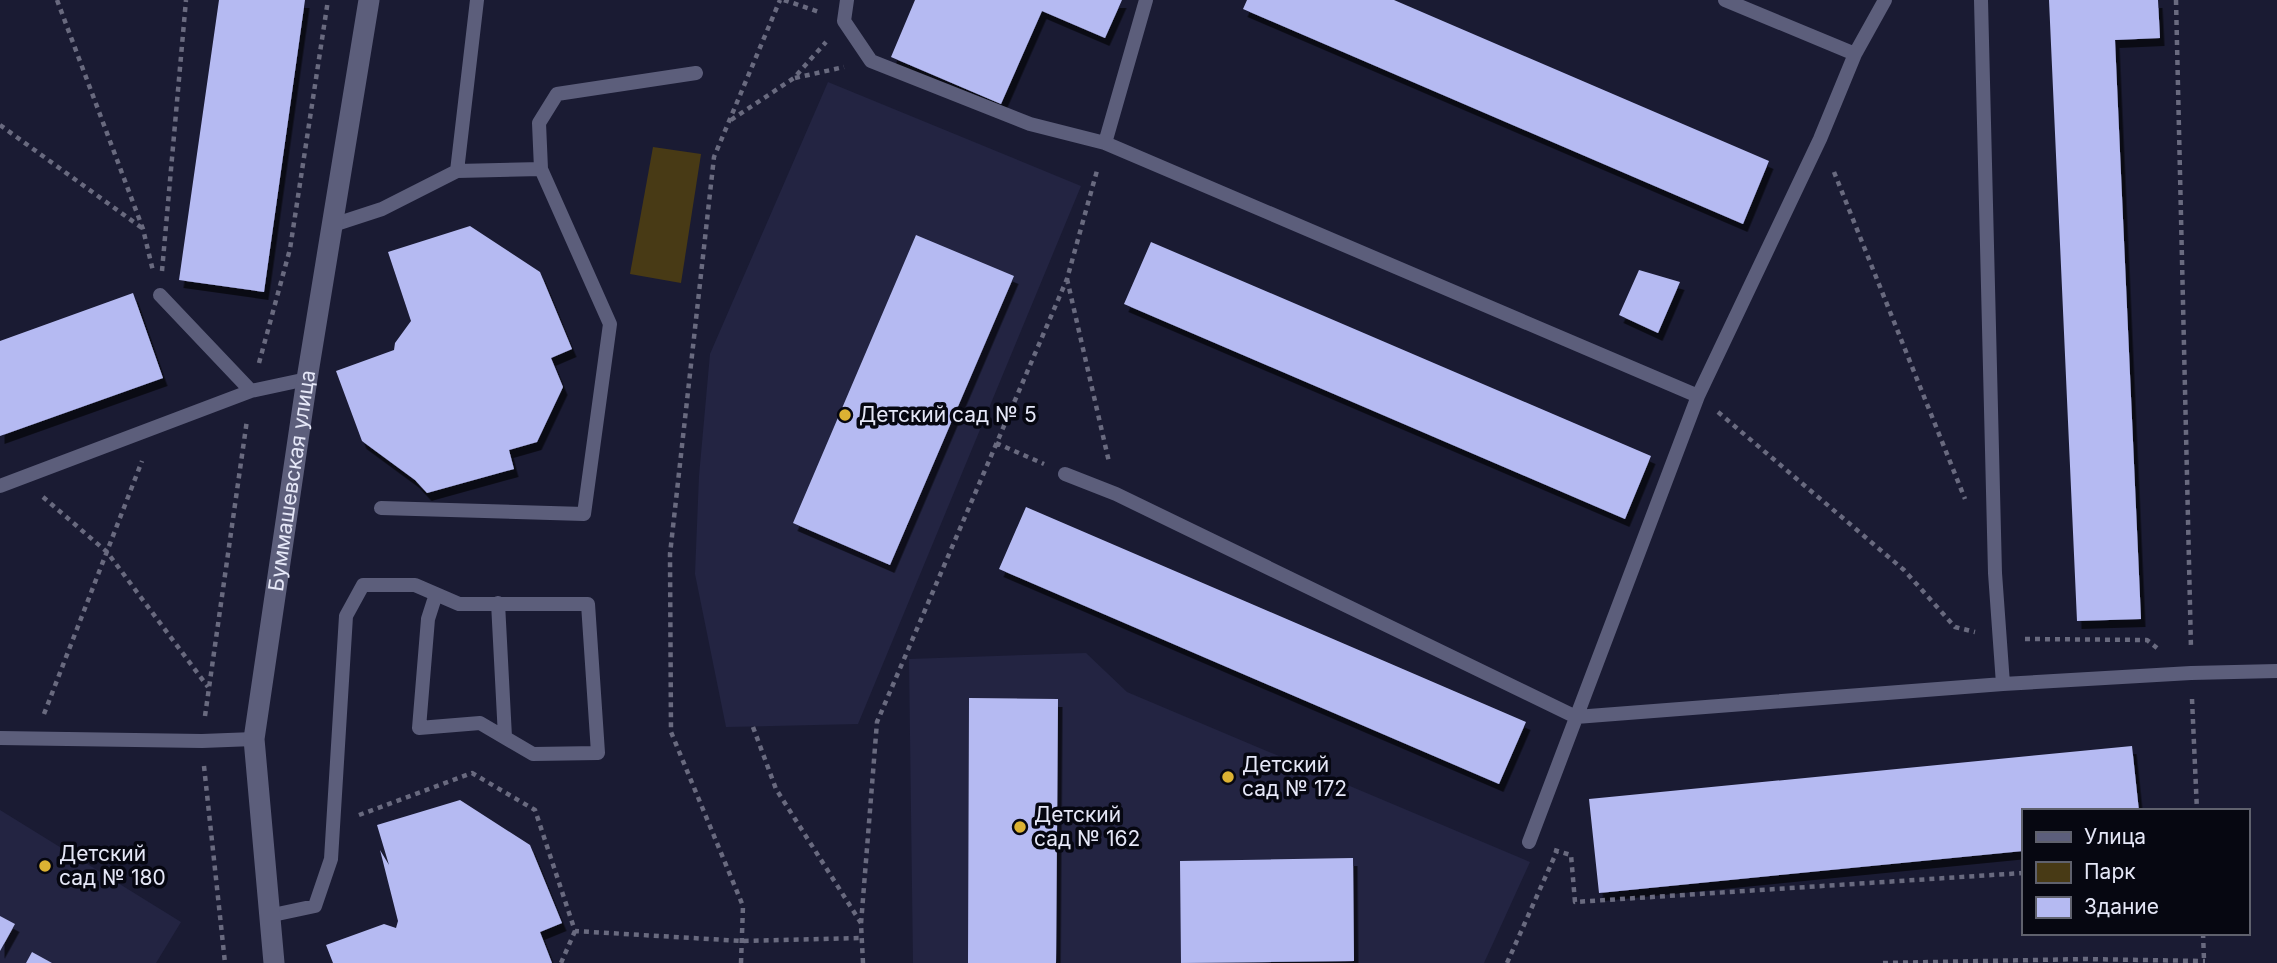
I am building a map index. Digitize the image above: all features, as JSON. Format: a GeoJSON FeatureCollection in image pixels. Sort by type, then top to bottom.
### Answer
{"type":"FeatureCollection","features":[{"type":"Feature","properties":{"kind":"street","name":"Буммашевская улица"},"geometry":{"type":"LineString","coordinates":[[274,963],[254,739],[307,379],[369,0]]}},
{"type":"Feature","properties":{"kind":"lane"},"geometry":{"type":"LineString","coordinates":[[457,171],[477,0]]}},
{"type":"Feature","properties":{"kind":"lane"},"geometry":{"type":"LineString","coordinates":[[846,0],[844,21],[870,61],[1030,124],[1105,143],[1698,396]]}},
{"type":"Feature","properties":{"kind":"lane"},"geometry":{"type":"LineString","coordinates":[[1105,143],[1146,0]]}},
{"type":"Feature","properties":{"kind":"lane"},"geometry":{"type":"LineString","coordinates":[[1725,0],[1855,54]]}},
{"type":"Feature","properties":{"kind":"lane"},"geometry":{"type":"LineString","coordinates":[[1529,842],[1698,396],[1820,139],[1855,54],[1885,0]]}},
{"type":"Feature","properties":{"kind":"lane"},"geometry":{"type":"LineString","coordinates":[[1981,0],[1995,573],[2003,684]]}},
{"type":"Feature","properties":{"kind":"lane"},"geometry":{"type":"LineString","coordinates":[[381,508],[584,514],[610,324],[541,169],[539,123],[557,94],[696,73]]}},
{"type":"Feature","properties":{"kind":"lane"},"geometry":{"type":"LineString","coordinates":[[333,225],[382,209],[457,171],[541,169]]}},
{"type":"Feature","properties":{"kind":"lane"},"geometry":{"type":"LineString","coordinates":[[160,295],[251,391]]}},
{"type":"Feature","properties":{"kind":"lane"},"geometry":{"type":"LineString","coordinates":[[0,486],[251,391],[307,379]]}},
{"type":"Feature","properties":{"kind":"lane"},"geometry":{"type":"LineString","coordinates":[[1065,474],[1116,494],[1576,717],[2003,684],[2277,671]]}},
{"type":"Feature","properties":{"kind":"lane"},"geometry":{"type":"LineString","coordinates":[[268,916],[315,906],[331,859],[346,616],[363,586],[415,585],[436,594],[459,604],[588,604],[598,753],[533,754],[480,723],[419,728],[428,619],[436,594]]}},
{"type":"Feature","properties":{"kind":"lane"},"geometry":{"type":"LineString","coordinates":[[498,603],[505,737]]}},
{"type":"Feature","properties":{"kind":"lane"},"geometry":{"type":"LineString","coordinates":[[0,738],[202,741],[254,739]]}},
{"type":"Feature","properties":{"kind":"path"},"geometry":{"type":"LineString","coordinates":[[57,0],[143,229],[160,295]]}},
{"type":"Feature","properties":{"kind":"path"},"geometry":{"type":"LineString","coordinates":[[160,295],[186,0]]}},
{"type":"Feature","properties":{"kind":"path"},"geometry":{"type":"LineString","coordinates":[[225,963],[202,741],[251,391],[290,249],[328,0]]}},
{"type":"Feature","properties":{"kind":"path"},"geometry":{"type":"LineString","coordinates":[[729,121],[794,78],[844,21],[782,0],[729,121],[714,157],[670,554],[671,732],[743,906],[741,963]]}},
{"type":"Feature","properties":{"kind":"path"},"geometry":{"type":"LineString","coordinates":[[2176,0],[2191,673],[2197,809]]}},
{"type":"Feature","properties":{"kind":"path"},"geometry":{"type":"LineString","coordinates":[[794,78],[870,61]]}},
{"type":"Feature","properties":{"kind":"path"},"geometry":{"type":"LineString","coordinates":[[0,125],[143,229]]}},
{"type":"Feature","properties":{"kind":"path"},"geometry":{"type":"LineString","coordinates":[[1820,139],[1969,509]]}},
{"type":"Feature","properties":{"kind":"path"},"geometry":{"type":"LineString","coordinates":[[863,963],[862,924],[877,722],[1067,279],[1105,143]]}},
{"type":"Feature","properties":{"kind":"path"},"geometry":{"type":"LineString","coordinates":[[1067,279],[1116,494]]}},
{"type":"Feature","properties":{"kind":"path"},"geometry":{"type":"LineString","coordinates":[[1698,396],[1904,570],[1955,627],[2000,639],[2147,640],[2191,673]]}},
{"type":"Feature","properties":{"kind":"path"},"geometry":{"type":"LineString","coordinates":[[35,738],[155,428]]}},
{"type":"Feature","properties":{"kind":"path"},"geometry":{"type":"LineString","coordinates":[[996,443],[1065,474]]}},
{"type":"Feature","properties":{"kind":"path"},"geometry":{"type":"LineString","coordinates":[[20,478],[107,552],[209,688]]}},
{"type":"Feature","properties":{"kind":"path"},"geometry":{"type":"LineString","coordinates":[[753,727],[776,789],[862,924]]}},
{"type":"Feature","properties":{"kind":"path"},"geometry":{"type":"LineString","coordinates":[[334,822],[370,812],[472,773],[535,810],[575,931],[561,963]]}},
{"type":"Feature","properties":{"kind":"path"},"geometry":{"type":"LineString","coordinates":[[1529,842],[1571,855],[1575,902],[2022,873]]}},
{"type":"Feature","properties":{"kind":"path"},"geometry":{"type":"LineString","coordinates":[[1507,963],[1557,851]]}},
{"type":"Feature","properties":{"kind":"path"},"geometry":{"type":"LineString","coordinates":[[575,931],[742,941],[862,938]]}},
{"type":"Feature","properties":{"kind":"path"},"geometry":{"type":"LineString","coordinates":[[1883,963],[2085,959],[2205,962],[2203,935]]}},
{"type":"Feature","properties":{"kind":"path"},"geometry":{"type":"LineString","coordinates":[[2079,963],[2085,959]]}},
{"type":"Feature","properties":{"kind":"shaded area","name":"Детский сад № 5"},"geometry":{"type":"Polygon","coordinates":[[[828,82],[1081,186],[858,724],[726,727],[695,574],[699,476],[710,354],[828,82]]]}},
{"type":"Feature","properties":{"kind":"shaded area"},"geometry":{"type":"Polygon","coordinates":[[[1086,653],[1127,692],[1530,862],[1484,963],[913,963],[909,659],[1086,653]]]}},
{"type":"Feature","properties":{"kind":"shaded area","name":"Детский сад № 180"},"geometry":{"type":"Polygon","coordinates":[[[0,810],[181,922],[156,963],[0,963],[0,810]]]}},
{"type":"Feature","properties":{"kind":"green space"},"geometry":{"type":"Polygon","coordinates":[[[653,147],[701,154],[681,283],[630,274],[653,147]]]}},
{"type":"Feature","properties":{"kind":"building"},"geometry":{"type":"Polygon","coordinates":[[[219,0],[305,0],[264,292],[179,280],[219,0]]]}},
{"type":"Feature","properties":{"kind":"building"},"geometry":{"type":"Polygon","coordinates":[[[915,0],[1122,0],[1105,38],[1042,11],[1001,104],[891,57],[915,0]]]}},
{"type":"Feature","properties":{"kind":"building"},"geometry":{"type":"Polygon","coordinates":[[[1247,0],[1394,0],[1769,161],[1743,224],[1243,9],[1247,0]]]}},
{"type":"Feature","properties":{"kind":"building"},"geometry":{"type":"Polygon","coordinates":[[[2049,0],[2158,0],[2160,38],[2115,40],[2141,619],[2077,621],[2049,0]]]}},
{"type":"Feature","properties":{"kind":"building"},"geometry":{"type":"Polygon","coordinates":[[[470,226],[540,272],[572,349],[551,358],[563,387],[537,442],[509,450],[514,469],[427,493],[415,480],[362,441],[336,371],[394,350],[395,343],[411,321],[388,252],[470,226]]]}},
{"type":"Feature","properties":{"kind":"building"},"geometry":{"type":"Polygon","coordinates":[[[916,235],[1014,276],[890,565],[793,523],[916,235]]]}},
{"type":"Feature","properties":{"kind":"building"},"geometry":{"type":"Polygon","coordinates":[[[1151,242],[1651,456],[1625,519],[1124,304],[1151,242]]]}},
{"type":"Feature","properties":{"kind":"building"},"geometry":{"type":"Polygon","coordinates":[[[1639,270],[1680,282],[1658,333],[1619,315],[1639,270]]]}},
{"type":"Feature","properties":{"kind":"building"},"geometry":{"type":"Polygon","coordinates":[[[133,293],[163,378],[0,436],[0,341],[133,293]]]}},
{"type":"Feature","properties":{"kind":"building"},"geometry":{"type":"Polygon","coordinates":[[[1026,507],[1526,722],[1499,784],[999,569],[1026,507]]]}},
{"type":"Feature","properties":{"kind":"building"},"geometry":{"type":"Polygon","coordinates":[[[969,698],[1058,699],[1056,963],[968,963],[969,698]]]}},
{"type":"Feature","properties":{"kind":"building"},"geometry":{"type":"Polygon","coordinates":[[[2132,746],[2139,809],[2022,809],[2022,851],[1599,893],[1589,799],[2132,746]]]}},
{"type":"Feature","properties":{"kind":"building"},"geometry":{"type":"Polygon","coordinates":[[[460,800],[530,845],[562,923],[540,932],[552,963],[333,963],[326,945],[384,924],[396,928],[398,921],[380,850],[389,865],[377,825],[460,800]]]}},
{"type":"Feature","properties":{"kind":"building"},"geometry":{"type":"Polygon","coordinates":[[[1353,858],[1354,961],[1181,963],[1180,861],[1353,858]]]}},
{"type":"Feature","properties":{"kind":"building"},"geometry":{"type":"Polygon","coordinates":[[[0,916],[15,924],[0,951],[0,916]]]}},
{"type":"Feature","properties":{"kind":"building"},"geometry":{"type":"Polygon","coordinates":[[[32,952],[52,963],[26,963],[32,952]]]}},
{"type":"Feature","properties":{"kind":"place","name":"Детский сад № 5"},"geometry":{"type":"Point","coordinates":[845,415]}},
{"type":"Feature","properties":{"kind":"place","name":"Детский сад № 172"},"geometry":{"type":"Point","coordinates":[1228,777]}},
{"type":"Feature","properties":{"kind":"place","name":"Детский сад № 162"},"geometry":{"type":"Point","coordinates":[1020,827]}},
{"type":"Feature","properties":{"kind":"place","name":"Детский сад № 180"},"geometry":{"type":"Point","coordinates":[45,866]}}]}
